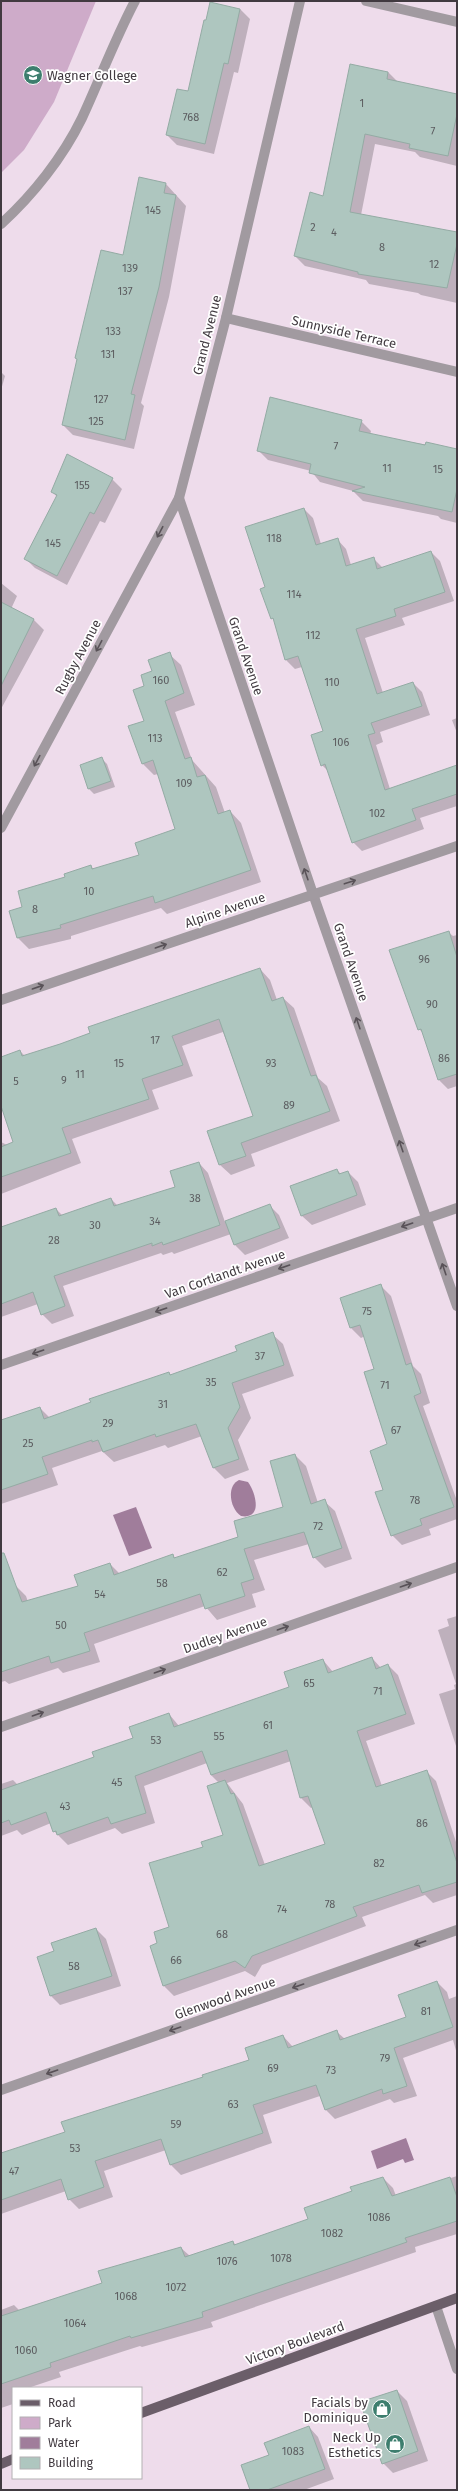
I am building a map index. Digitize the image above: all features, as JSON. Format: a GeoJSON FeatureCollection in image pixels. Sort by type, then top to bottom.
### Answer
{"type":"FeatureCollection","features":[{"type":"Feature","properties":{"kind":"main road","name":"Victory Boulevard"},"geometry":{"type":"LineString","coordinates":[[142,2413],[457,2298]]}},
{"type":"Feature","properties":{"kind":"main road"},"geometry":{"type":"LineString","coordinates":[[1,2464],[12,2459]]}},
{"type":"Feature","properties":{"kind":"street"},"geometry":{"type":"LineString","coordinates":[[1,224],[43,178],[64,149],[81,118],[135,1]]}},
{"type":"Feature","properties":{"kind":"street","name":"Grand Avenue"},"geometry":{"type":"LineString","coordinates":[[300,1],[226,318],[179,498],[313,894],[457,1306]]}},
{"type":"Feature","properties":{"kind":"street"},"geometry":{"type":"LineString","coordinates":[[366,1],[457,22]]}},
{"type":"Feature","properties":{"kind":"street","name":"Sunnyside Terrace"},"geometry":{"type":"LineString","coordinates":[[226,318],[457,372]]}},
{"type":"Feature","properties":{"kind":"street","name":"Rugby Avenue"},"geometry":{"type":"LineString","coordinates":[[1,828],[179,498]]}},
{"type":"Feature","properties":{"kind":"street","name":"Alpine Avenue"},"geometry":{"type":"LineString","coordinates":[[1,1000],[457,846]]}},
{"type":"Feature","properties":{"kind":"street","name":"Van Cortlandt Avenue"},"geometry":{"type":"LineString","coordinates":[[1,1365],[457,1208]]}},
{"type":"Feature","properties":{"kind":"street","name":"Dudley Avenue"},"geometry":{"type":"LineString","coordinates":[[1,1727],[457,1567]]}},
{"type":"Feature","properties":{"kind":"street","name":"Glenwood Avenue"},"geometry":{"type":"LineString","coordinates":[[1,2090],[457,1930]]}},
{"type":"Feature","properties":{"kind":"street"},"geometry":{"type":"LineString","coordinates":[[436,2306],[457,2369]]}},
{"type":"Feature","properties":{"kind":"green space","name":"Wagner College"},"geometry":{"type":"Polygon","coordinates":[[[1,1],[96,1],[54,102],[24,150],[1,173],[1,1]]]}},
{"type":"Feature","properties":{"kind":"water"},"geometry":{"type":"Polygon","coordinates":[[[239,1480],[248,1482],[255,1499],[255,1510],[248,1516],[241,1516],[237,1513],[232,1503],[232,1487],[239,1480]]]}},
{"type":"Feature","properties":{"kind":"water"},"geometry":{"type":"Polygon","coordinates":[[[136,1507],[152,1548],[129,1556],[113,1515],[136,1507]]]}},
{"type":"Feature","properties":{"kind":"water"},"geometry":{"type":"Polygon","coordinates":[[[406,2138],[414,2160],[405,2163],[403,2159],[377,2169],[371,2151],[406,2138]]]}},
{"type":"Feature","properties":{"kind":"building"},"geometry":{"type":"Polygon","coordinates":[[[210,2],[240,9],[228,64],[224,63],[205,144],[166,135],[177,89],[188,91],[204,20],[206,20],[210,2]]]}},
{"type":"Feature","properties":{"kind":"building"},"geometry":{"type":"Polygon","coordinates":[[[350,64],[388,72],[387,79],[457,94],[457,114],[448,156],[409,148],[410,144],[365,134],[350,212],[457,232],[457,244],[447,288],[358,274],[358,272],[294,256],[310,192],[323,196],[350,64]]]}},
{"type":"Feature","properties":{"kind":"building"},"geometry":{"type":"Polygon","coordinates":[[[139,177],[166,183],[164,193],[176,195],[159,287],[131,394],[135,395],[125,440],[62,425],[77,359],[75,358],[101,250],[123,255],[139,177]]]}},
{"type":"Feature","properties":{"kind":"building"},"geometry":{"type":"Polygon","coordinates":[[[270,397],[362,420],[359,431],[425,445],[426,442],[457,449],[457,489],[452,512],[352,491],[365,487],[309,473],[311,464],[257,451],[270,397]]]}},
{"type":"Feature","properties":{"kind":"building"},"geometry":{"type":"Polygon","coordinates":[[[67,454],[113,478],[94,514],[90,512],[57,576],[24,559],[57,495],[51,492],[67,454]]]}},
{"type":"Feature","properties":{"kind":"building"},"geometry":{"type":"Polygon","coordinates":[[[304,508],[316,545],[338,538],[346,566],[374,557],[377,569],[431,551],[445,592],[394,609],[396,616],[356,629],[377,694],[413,682],[422,706],[371,723],[375,733],[368,735],[385,790],[457,765],[457,794],[412,809],[416,820],[352,843],[325,764],[321,766],[311,735],[323,731],[298,656],[285,660],[273,618],[271,619],[260,589],[265,587],[245,527],[304,508]]]}},
{"type":"Feature","properties":{"kind":"building"},"geometry":{"type":"Polygon","coordinates":[[[1,602],[34,619],[1,686],[1,602]]]}},
{"type":"Feature","properties":{"kind":"building"},"geometry":{"type":"Polygon","coordinates":[[[170,652],[184,693],[165,701],[185,759],[191,757],[197,777],[205,775],[218,814],[230,810],[251,870],[155,903],[153,896],[60,925],[61,928],[17,938],[9,911],[22,907],[18,891],[65,877],[64,874],[91,865],[92,869],[139,855],[135,843],[175,829],[153,760],[142,764],[128,726],[144,721],[133,690],[144,686],[141,675],[152,671],[148,660],[170,652]]]}},
{"type":"Feature","properties":{"kind":"building"},"geometry":{"type":"Polygon","coordinates":[[[102,757],[111,781],[88,789],[80,765],[102,757]]]}},
{"type":"Feature","properties":{"kind":"building"},"geometry":{"type":"Polygon","coordinates":[[[449,931],[457,957],[457,1074],[438,1080],[421,1029],[418,1030],[389,950],[449,931]]]}},
{"type":"Feature","properties":{"kind":"building"},"geometry":{"type":"Polygon","coordinates":[[[260,968],[272,1001],[283,997],[311,1076],[316,1075],[330,1111],[241,1143],[246,1156],[219,1165],[207,1131],[253,1116],[219,1019],[172,1036],[183,1065],[142,1079],[149,1099],[62,1128],[71,1153],[1,1177],[1,1147],[13,1142],[1,1106],[1,1057],[20,1050],[22,1056],[60,1044],[90,1033],[88,1027],[260,968]]]}},
{"type":"Feature","properties":{"kind":"building"},"geometry":{"type":"Polygon","coordinates":[[[199,1162],[220,1225],[163,1245],[162,1242],[152,1246],[152,1243],[54,1276],[65,1306],[41,1315],[33,1292],[1,1304],[1,1227],[56,1208],[59,1216],[111,1198],[114,1206],[175,1187],[170,1171],[199,1162]]]}},
{"type":"Feature","properties":{"kind":"building"},"geometry":{"type":"Polygon","coordinates":[[[337,1169],[339,1174],[348,1171],[357,1195],[301,1216],[290,1186],[337,1169]]]}},
{"type":"Feature","properties":{"kind":"building"},"geometry":{"type":"Polygon","coordinates":[[[270,1204],[280,1228],[234,1245],[225,1221],[270,1204]]]}},
{"type":"Feature","properties":{"kind":"building"},"geometry":{"type":"Polygon","coordinates":[[[381,1284],[406,1365],[411,1363],[421,1393],[414,1396],[454,1507],[420,1519],[422,1525],[391,1536],[375,1492],[383,1490],[370,1451],[387,1444],[364,1372],[374,1369],[360,1325],[350,1328],[340,1298],[381,1284]]]}},
{"type":"Feature","properties":{"kind":"building"},"geometry":{"type":"Polygon","coordinates":[[[273,1332],[284,1365],[232,1383],[240,1407],[228,1428],[239,1459],[213,1468],[196,1424],[156,1437],[155,1434],[103,1452],[98,1440],[92,1442],[92,1440],[42,1457],[48,1474],[1,1490],[1,1420],[40,1407],[44,1419],[91,1402],[89,1399],[169,1372],[170,1375],[237,1351],[235,1346],[273,1332]]]}},
{"type":"Feature","properties":{"kind":"building"},"geometry":{"type":"Polygon","coordinates":[[[295,1454],[311,1504],[325,1499],[342,1548],[313,1558],[304,1532],[244,1549],[254,1579],[241,1583],[245,1596],[205,1609],[200,1594],[84,1633],[90,1651],[51,1663],[49,1656],[1,1672],[1,1553],[4,1553],[22,1602],[78,1586],[74,1575],[110,1563],[114,1575],[173,1554],[174,1558],[238,1537],[234,1521],[283,1507],[270,1461],[295,1454]]]}},
{"type":"Feature","properties":{"kind":"building"},"geometry":{"type":"Polygon","coordinates":[[[372,1657],[376,1669],[388,1664],[406,1714],[357,1731],[376,1787],[427,1770],[457,1863],[457,1882],[422,1893],[419,1885],[353,1907],[357,1916],[252,1956],[245,1968],[235,1961],[163,1986],[150,1946],[157,1943],[154,1932],[169,1927],[149,1863],[203,1847],[201,1842],[223,1835],[207,1786],[225,1780],[231,1794],[234,1793],[259,1866],[325,1844],[308,1796],[300,1798],[287,1750],[211,1775],[202,1751],[135,1776],[146,1813],[111,1824],[108,1817],[57,1835],[56,1831],[53,1832],[46,1812],[11,1825],[9,1820],[1,1823],[1,1790],[94,1757],[92,1752],[133,1738],[129,1727],[169,1713],[174,1727],[289,1687],[284,1672],[323,1659],[328,1673],[372,1657]]]}},
{"type":"Feature","properties":{"kind":"building"},"geometry":{"type":"Polygon","coordinates":[[[96,1928],[112,1976],[50,1996],[37,1957],[54,1951],[51,1943],[96,1928]]]}},
{"type":"Feature","properties":{"kind":"building"},"geometry":{"type":"Polygon","coordinates":[[[437,1981],[453,2027],[394,2048],[407,2086],[383,2094],[382,2089],[325,2110],[316,2085],[253,2105],[263,2133],[170,2165],[161,2139],[95,2161],[104,2187],[68,2200],[61,2179],[1,2200],[1,2153],[65,2132],[61,2122],[203,2077],[202,2075],[249,2060],[245,2048],[283,2035],[288,2048],[337,2030],[340,2040],[406,2017],[398,1995],[437,1981]]]}},
{"type":"Feature","properties":{"kind":"building"},"geometry":{"type":"Polygon","coordinates":[[[383,2177],[392,2196],[450,2177],[457,2197],[457,2221],[405,2238],[407,2242],[202,2312],[203,2317],[131,2338],[130,2336],[50,2363],[51,2367],[1,2384],[1,2316],[102,2283],[98,2271],[181,2247],[185,2257],[233,2241],[234,2245],[308,2219],[304,2208],[352,2191],[350,2187],[383,2177]]]}},
{"type":"Feature","properties":{"kind":"building"},"geometry":{"type":"Polygon","coordinates":[[[397,2390],[418,2451],[382,2464],[360,2402],[397,2390]]]}},
{"type":"Feature","properties":{"kind":"building"},"geometry":{"type":"Polygon","coordinates":[[[309,2426],[325,2469],[267,2490],[250,2490],[241,2465],[269,2455],[264,2443],[309,2426]]]}},
{"type":"Feature","properties":{"kind":"place","name":"Wagner College"},"geometry":{"type":"Point","coordinates":[33,75]}},
{"type":"Feature","properties":{"kind":"place","name":"Facials by Dominique"},"geometry":{"type":"Point","coordinates":[382,2409]}},
{"type":"Feature","properties":{"kind":"place","name":"Neck Up Esthetics"},"geometry":{"type":"Point","coordinates":[395,2444]}}]}
